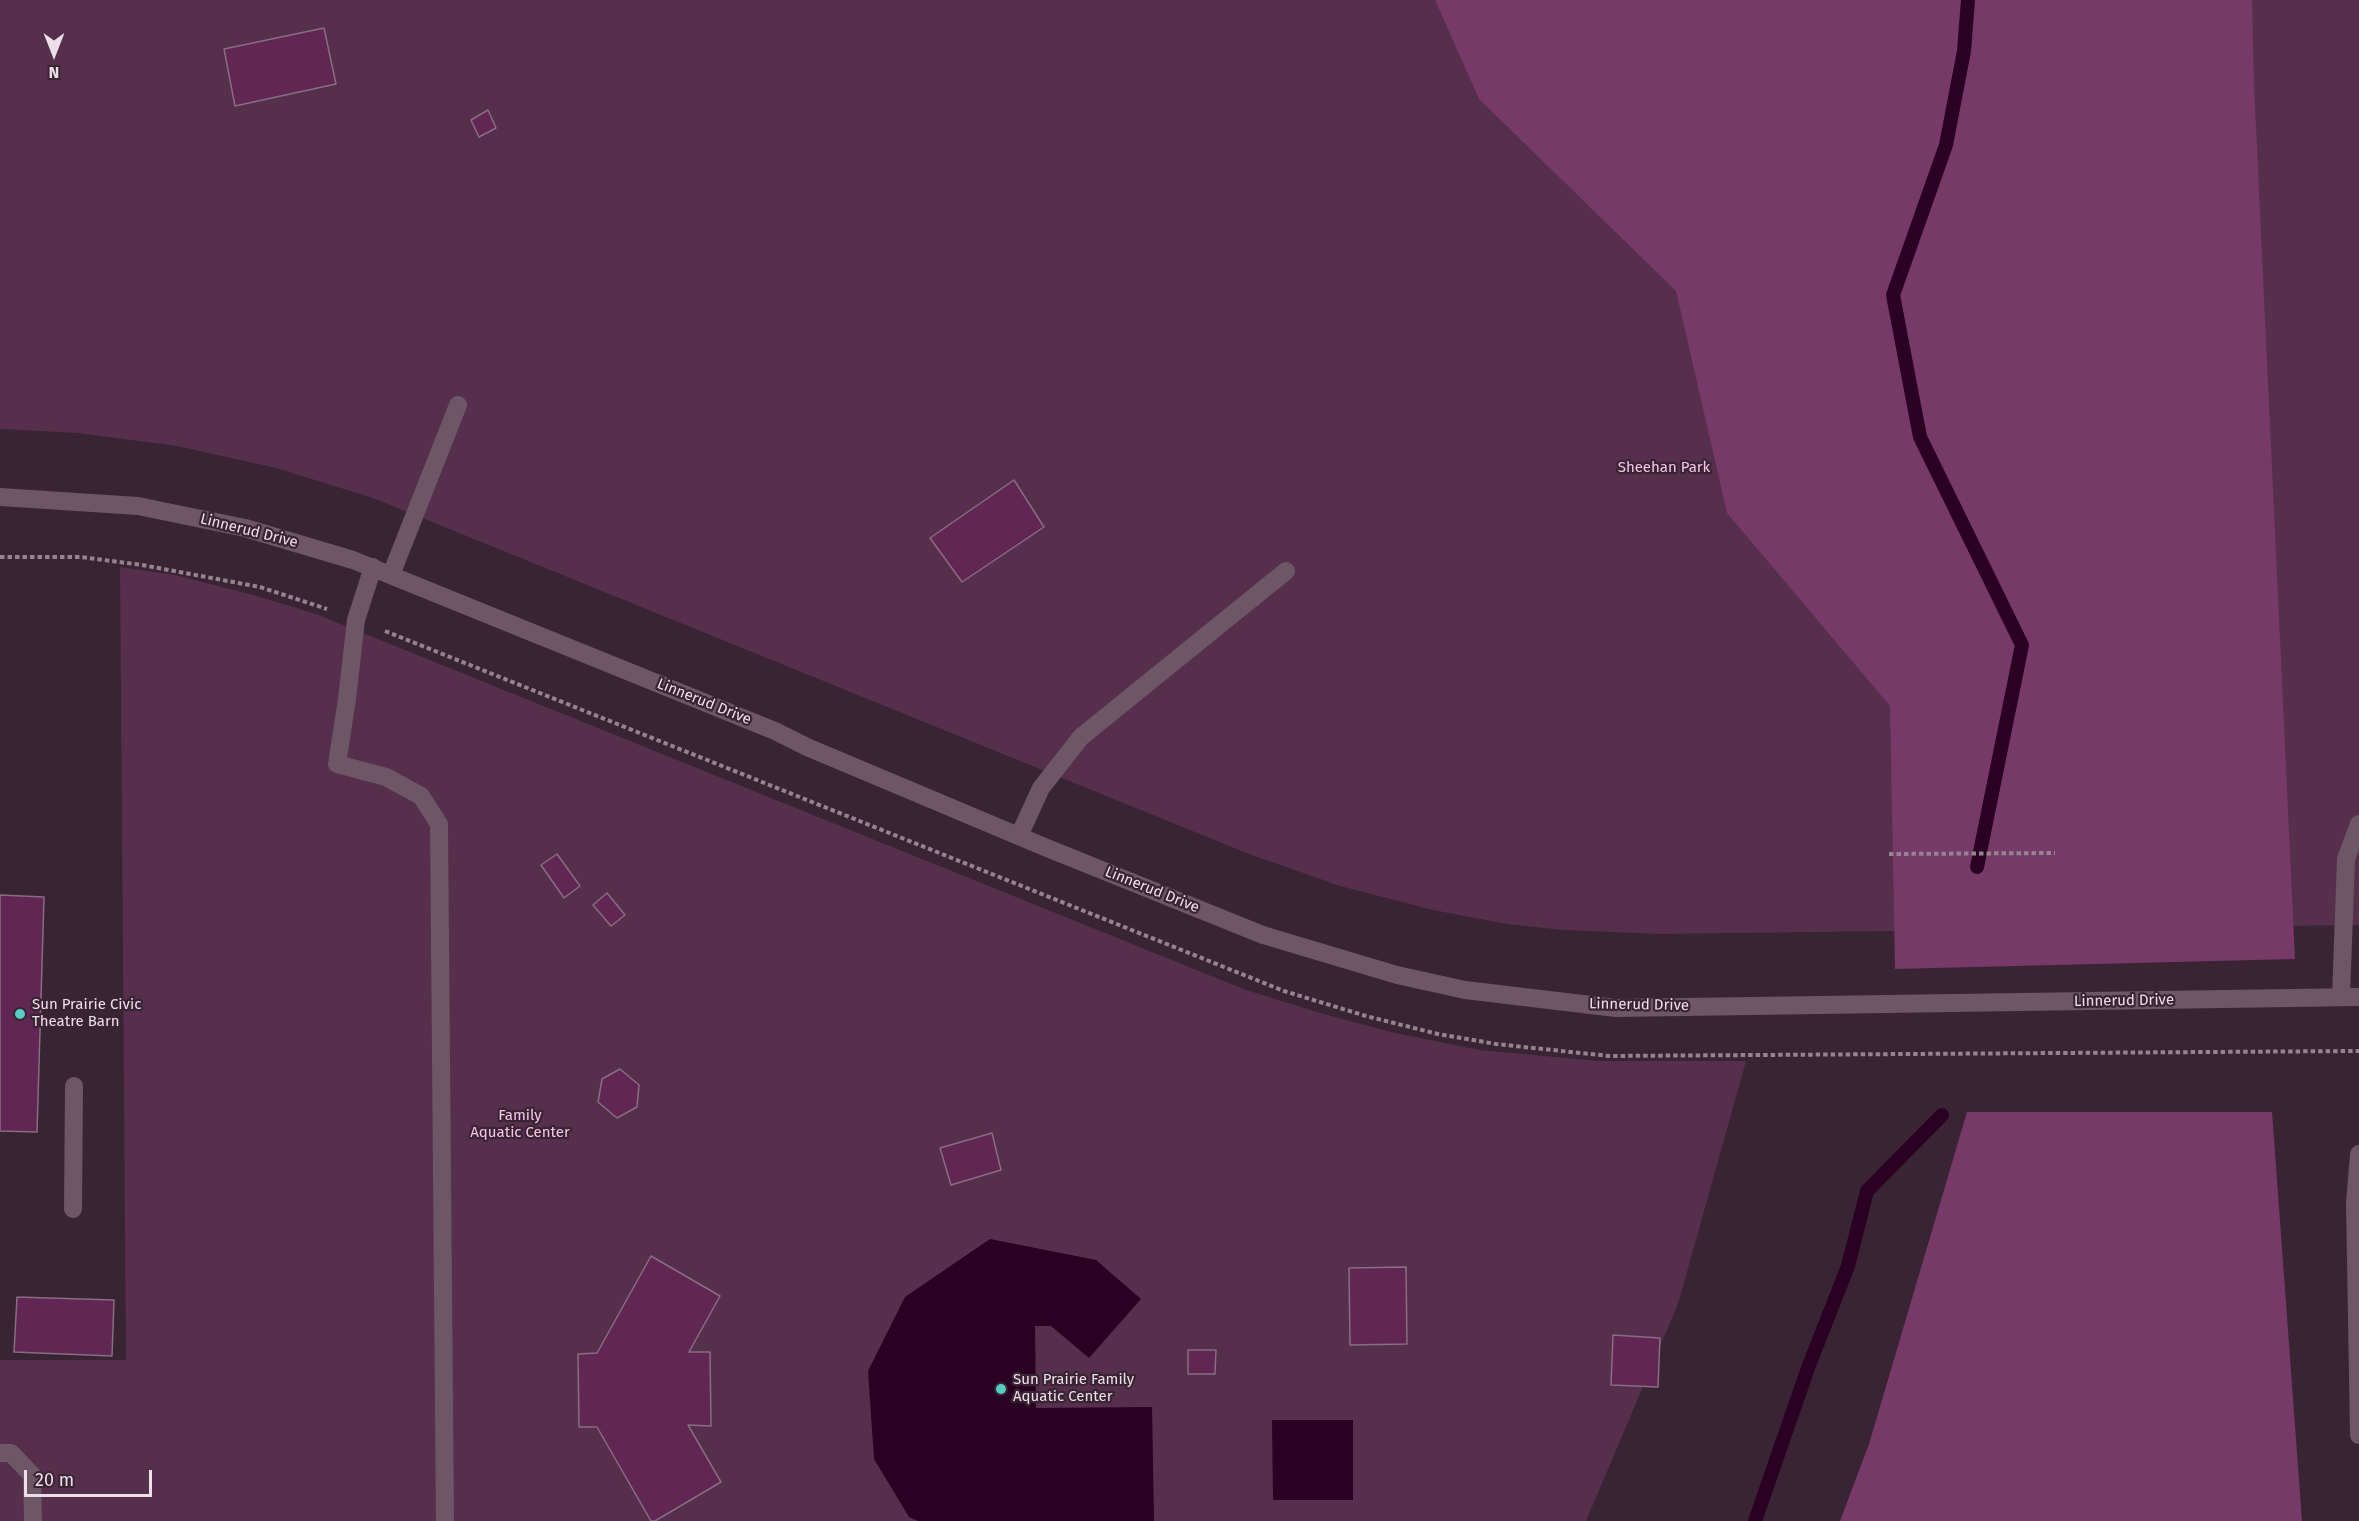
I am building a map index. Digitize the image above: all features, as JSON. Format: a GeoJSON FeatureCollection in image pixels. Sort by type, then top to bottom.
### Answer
{"type":"FeatureCollection","features":[{"type":"Feature","properties":{"kind":"street"},"geometry":{"type":"LineString","coordinates":[[391,575],[458,405]]}},
{"type":"Feature","properties":{"kind":"street","name":"Linnerud Drive"},"geometry":{"type":"LineString","coordinates":[[0,497],[138,506],[245,528],[373,567],[775,731],[807,747],[1019,836],[1263,935],[1397,975],[1465,990],[1616,1008],[2350,997]]}},
{"type":"Feature","properties":{"kind":"street"},"geometry":{"type":"LineString","coordinates":[[373,567],[356,620],[337,764],[386,777],[421,796],[439,824],[446,1521]]}},
{"type":"Feature","properties":{"kind":"street"},"geometry":{"type":"LineString","coordinates":[[1019,836],[1041,789],[1081,738],[1286,571]]}},
{"type":"Feature","properties":{"kind":"street"},"geometry":{"type":"LineString","coordinates":[[2350,997],[2346,859],[2359,824]]}},
{"type":"Feature","properties":{"kind":"street"},"geometry":{"type":"LineString","coordinates":[[73,1209],[74,1086]]}},
{"type":"Feature","properties":{"kind":"street"},"geometry":{"type":"LineString","coordinates":[[2359,1154],[2355,1203],[2359,1435]]}},
{"type":"Feature","properties":{"kind":"street"},"geometry":{"type":"LineString","coordinates":[[0,1453],[11,1453],[32,1475],[33,1521]]}},
{"type":"Feature","properties":{"kind":"path"},"geometry":{"type":"LineString","coordinates":[[1889,854],[2055,853]]}},
{"type":"Feature","properties":{"kind":"green space","name":"Sheehan Park"},"geometry":{"type":"Polygon","coordinates":[[[0,0],[2359,0],[2359,925],[1659,934],[1564,930],[1507,924],[1433,910],[1340,886],[1249,854],[373,498],[276,468],[177,446],[78,433],[0,429],[0,0]]]}},
{"type":"Feature","properties":{"kind":"green space","name":"Family Aquatic Center"},"geometry":{"type":"Polygon","coordinates":[[[120,567],[175,575],[316,614],[1246,990],[1327,1015],[1395,1033],[1480,1050],[1600,1061],[1746,1061],[1678,1304],[1586,1521],[0,1521],[0,1360],[126,1360],[120,567]]]}},
{"type":"Feature","properties":{"kind":"shaded area"},"geometry":{"type":"Polygon","coordinates":[[[1435,0],[2252,0],[2295,959],[1895,969],[1890,706],[1727,513],[1676,291],[1479,99],[1435,0]]]}},
{"type":"Feature","properties":{"kind":"shaded area"},"geometry":{"type":"Polygon","coordinates":[[[1967,1112],[2272,1112],[2302,1521],[1840,1521],[1869,1444],[1967,1112]]]}},
{"type":"Feature","properties":{"kind":"shaded area"},"geometry":{"type":"Polygon","coordinates":[[[990,1239],[1096,1260],[1141,1299],[1089,1358],[1051,1326],[1035,1326],[1036,1408],[1152,1407],[1154,1521],[918,1521],[909,1517],[874,1459],[868,1371],[905,1297],[990,1239]]]}},
{"type":"Feature","properties":{"kind":"shaded area"},"geometry":{"type":"Polygon","coordinates":[[[1272,1420],[1353,1420],[1353,1500],[1273,1500],[1272,1420]]]}},
{"type":"Feature","properties":{"kind":"building"},"geometry":{"type":"Polygon","coordinates":[[[324,28],[336,84],[235,106],[224,49],[324,28]]]}},
{"type":"Feature","properties":{"kind":"building"},"geometry":{"type":"Polygon","coordinates":[[[488,110],[496,128],[479,137],[471,120],[488,110]]]}},
{"type":"Feature","properties":{"kind":"building"},"geometry":{"type":"Polygon","coordinates":[[[1014,480],[1044,527],[962,582],[930,538],[1014,480]]]}},
{"type":"Feature","properties":{"kind":"building"},"geometry":{"type":"Polygon","coordinates":[[[557,854],[580,886],[564,898],[541,865],[557,854]]]}},
{"type":"Feature","properties":{"kind":"building"},"geometry":{"type":"Polygon","coordinates":[[[607,893],[625,915],[611,926],[593,905],[607,893]]]}},
{"type":"Feature","properties":{"kind":"building","name":"Sun Prairie Civic Theatre Barn"},"geometry":{"type":"Polygon","coordinates":[[[0,895],[44,897],[37,1132],[0,1131],[0,895]]]}},
{"type":"Feature","properties":{"kind":"building"},"geometry":{"type":"Polygon","coordinates":[[[620,1069],[639,1085],[637,1107],[617,1118],[598,1102],[602,1079],[620,1069]]]}},
{"type":"Feature","properties":{"kind":"building"},"geometry":{"type":"Polygon","coordinates":[[[992,1133],[1001,1170],[951,1185],[940,1148],[992,1133]]]}},
{"type":"Feature","properties":{"kind":"building"},"geometry":{"type":"Polygon","coordinates":[[[651,1256],[720,1296],[689,1352],[710,1352],[711,1426],[688,1425],[721,1482],[655,1521],[651,1521],[597,1427],[579,1427],[578,1354],[597,1353],[651,1256]]]}},
{"type":"Feature","properties":{"kind":"building"},"geometry":{"type":"Polygon","coordinates":[[[1406,1267],[1407,1344],[1350,1345],[1349,1268],[1406,1267]]]}},
{"type":"Feature","properties":{"kind":"building"},"geometry":{"type":"Polygon","coordinates":[[[17,1297],[114,1300],[112,1356],[14,1352],[17,1297]]]}},
{"type":"Feature","properties":{"kind":"building"},"geometry":{"type":"Polygon","coordinates":[[[1613,1335],[1660,1338],[1658,1387],[1611,1385],[1613,1335]]]}},
{"type":"Feature","properties":{"kind":"building"},"geometry":{"type":"Polygon","coordinates":[[[1188,1350],[1216,1350],[1215,1374],[1188,1374],[1188,1350]]]}},
{"type":"Feature","properties":{"kind":"waterway"},"geometry":{"type":"LineString","coordinates":[[1968,0],[1964,51],[1946,145],[1893,295],[1920,437],[2022,645],[1977,867]]}},
{"type":"Feature","properties":{"kind":"waterway"},"geometry":{"type":"LineString","coordinates":[[1755,1521],[1808,1368],[1848,1266],[1867,1191],[1942,1115]]}},
{"type":"Feature","properties":{"kind":"place","name":"Sun Prairie Civic Theatre Barn"},"geometry":{"type":"Point","coordinates":[20,1014]}},
{"type":"Feature","properties":{"kind":"place","name":"Sun Prairie Family Aquatic Center"},"geometry":{"type":"Point","coordinates":[1001,1389]}}]}
